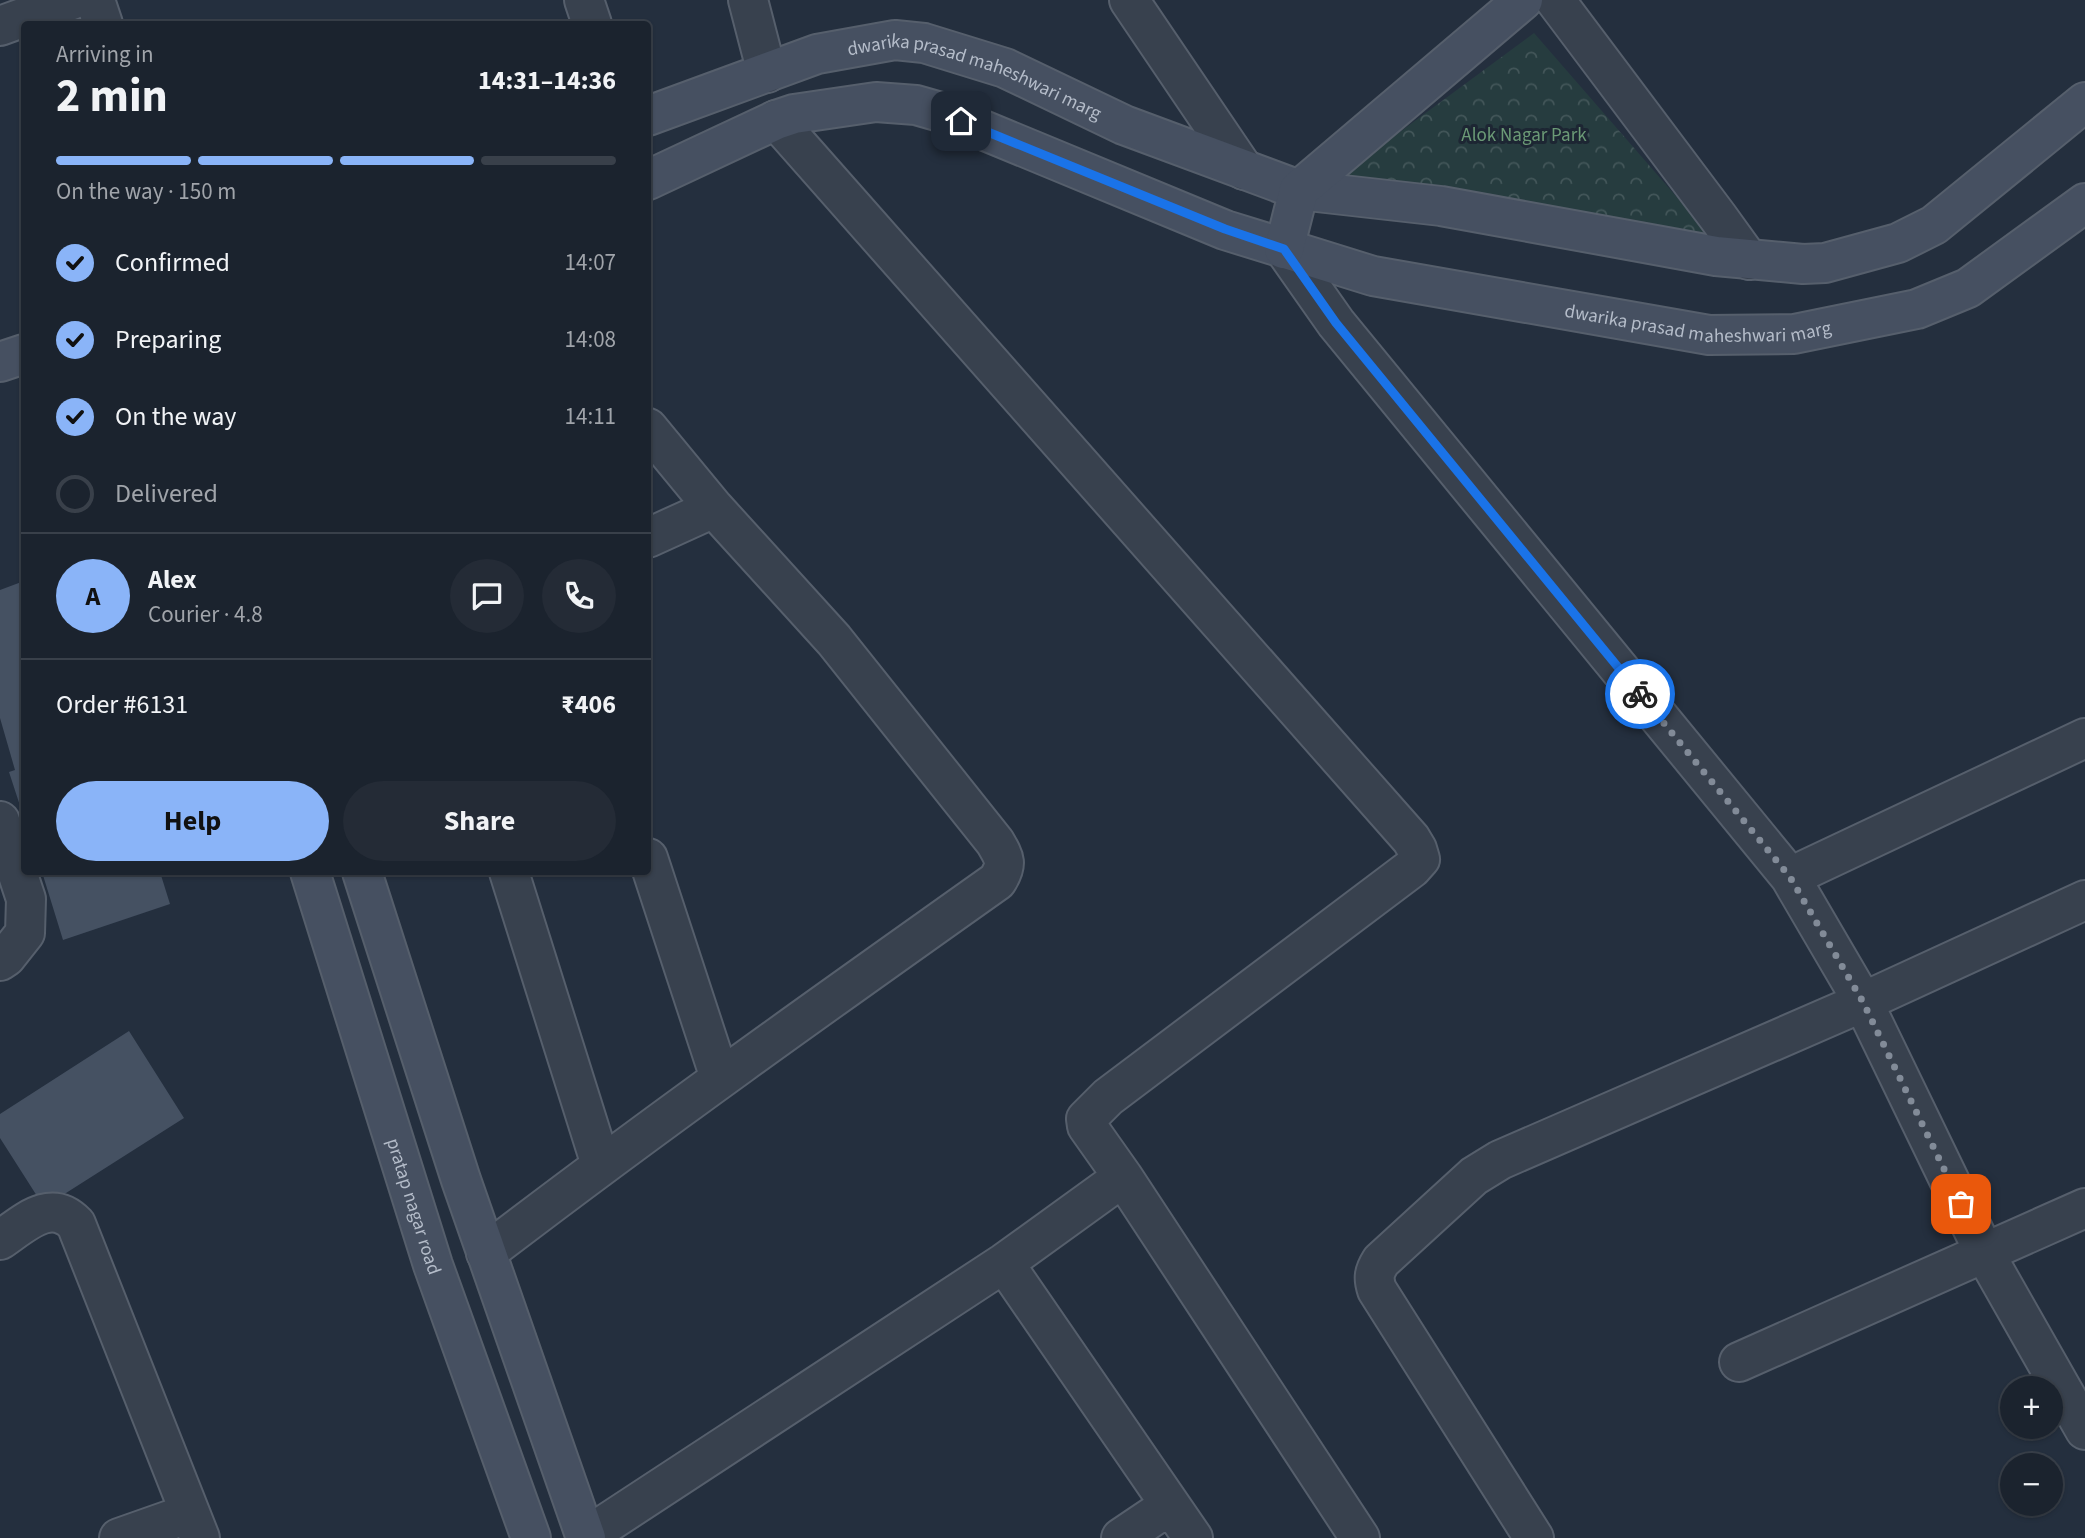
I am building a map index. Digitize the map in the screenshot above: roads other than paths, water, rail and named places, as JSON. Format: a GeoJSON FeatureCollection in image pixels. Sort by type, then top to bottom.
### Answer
{"type":"FeatureCollection","features":[{"type":"Feature","properties":{"kind":"street"},"geometry":{"type":"LineString","coordinates":[[0,26],[72,0]]}},
{"type":"Feature","properties":{"kind":"street"},"geometry":{"type":"LineString","coordinates":[[95,0],[102,21]]}},
{"type":"Feature","properties":{"kind":"street"},"geometry":{"type":"LineString","coordinates":[[584,0],[591,21]]}},
{"type":"Feature","properties":{"kind":"street"},"geometry":{"type":"LineString","coordinates":[[748,0],[767,73]]}},
{"type":"Feature","properties":{"kind":"street"},"geometry":{"type":"LineString","coordinates":[[1129,0],[1244,170]]}},
{"type":"Feature","properties":{"kind":"street"},"geometry":{"type":"LineString","coordinates":[[1523,0],[1299,190],[1284,249],[1336,323],[1790,877],[1863,1002],[1985,1254],[2085,1430]]}},
{"type":"Feature","properties":{"kind":"street"},"geometry":{"type":"LineString","coordinates":[[1555,0],[1749,260]]}},
{"type":"Feature","properties":{"kind":"street","name":"dwarika prasad maheshwari marg"},"geometry":{"type":"LineString","coordinates":[[651,115],[817,54],[895,40],[924,43],[1004,68],[1124,125],[1299,190],[1441,206],[1749,260],[1803,264],[1825,262],[1898,243],[1934,225],[2085,102]]}},
{"type":"Feature","properties":{"kind":"street","name":"dwarika prasad maheshwari marg"},"geometry":{"type":"LineString","coordinates":[[651,179],[794,114],[876,102],[916,105],[937,111],[1225,229],[1373,276],[1709,335],[1794,334],[1917,309],[1968,288],[2085,203]]}},
{"type":"Feature","properties":{"kind":"street"},"geometry":{"type":"LineString","coordinates":[[776,120],[1412,839],[1417,849],[1420,859],[1412,868],[1108,1097],[1086,1119],[1087,1126],[1360,1538]]}},
{"type":"Feature","properties":{"kind":"street"},"geometry":{"type":"LineString","coordinates":[[0,362],[21,355]]}},
{"type":"Feature","properties":{"kind":"street"},"geometry":{"type":"LineString","coordinates":[[486,1253],[720,1078],[997,881],[1004,869],[1003,857],[995,842],[834,640],[714,508],[651,432]]}},
{"type":"Feature","properties":{"kind":"street"},"geometry":{"type":"LineString","coordinates":[[651,537],[714,508]]}},
{"type":"Feature","properties":{"kind":"street"},"geometry":{"type":"LineString","coordinates":[[1790,877],[2085,738]]}},
{"type":"Feature","properties":{"kind":"street"},"geometry":{"type":"LineString","coordinates":[[0,821],[26,898],[25,933],[0,961]]}},
{"type":"Feature","properties":{"kind":"street"},"geometry":{"type":"LineString","coordinates":[[651,867],[720,1078]]}},
{"type":"Feature","properties":{"kind":"street","name":"pratap nagar road"},"geometry":{"type":"LineString","coordinates":[[311,875],[433,1265],[531,1538]]}},
{"type":"Feature","properties":{"kind":"street"},"geometry":{"type":"LineString","coordinates":[[363,875],[461,1180],[586,1537],[1004,1263],[1123,1177]]}},
{"type":"Feature","properties":{"kind":"street"},"geometry":{"type":"LineString","coordinates":[[510,875],[601,1165]]}},
{"type":"Feature","properties":{"kind":"street"},"geometry":{"type":"LineString","coordinates":[[1534,1538],[1377,1290],[1373,1279],[1381,1261],[1474,1176],[1500,1160],[1863,1002],[2085,900]]}},
{"type":"Feature","properties":{"kind":"street"},"geometry":{"type":"LineString","coordinates":[[1739,1362],[2085,1208]]}},
{"type":"Feature","properties":{"kind":"street"},"geometry":{"type":"LineString","coordinates":[[0,1240],[48,1212],[68,1216],[76,1224],[195,1525],[120,1538]]}},
{"type":"Feature","properties":{"kind":"street"},"geometry":{"type":"LineString","coordinates":[[1004,1263],[1193,1538]]}},
{"type":"Feature","properties":{"kind":"street"},"geometry":{"type":"LineString","coordinates":[[1121,1538],[1170,1505]]}},
{"type":"Feature","properties":{"kind":"park label","name":"Alok Nagar Park"},"geometry":{"type":"Point","coordinates":[1524,134]}}]}
